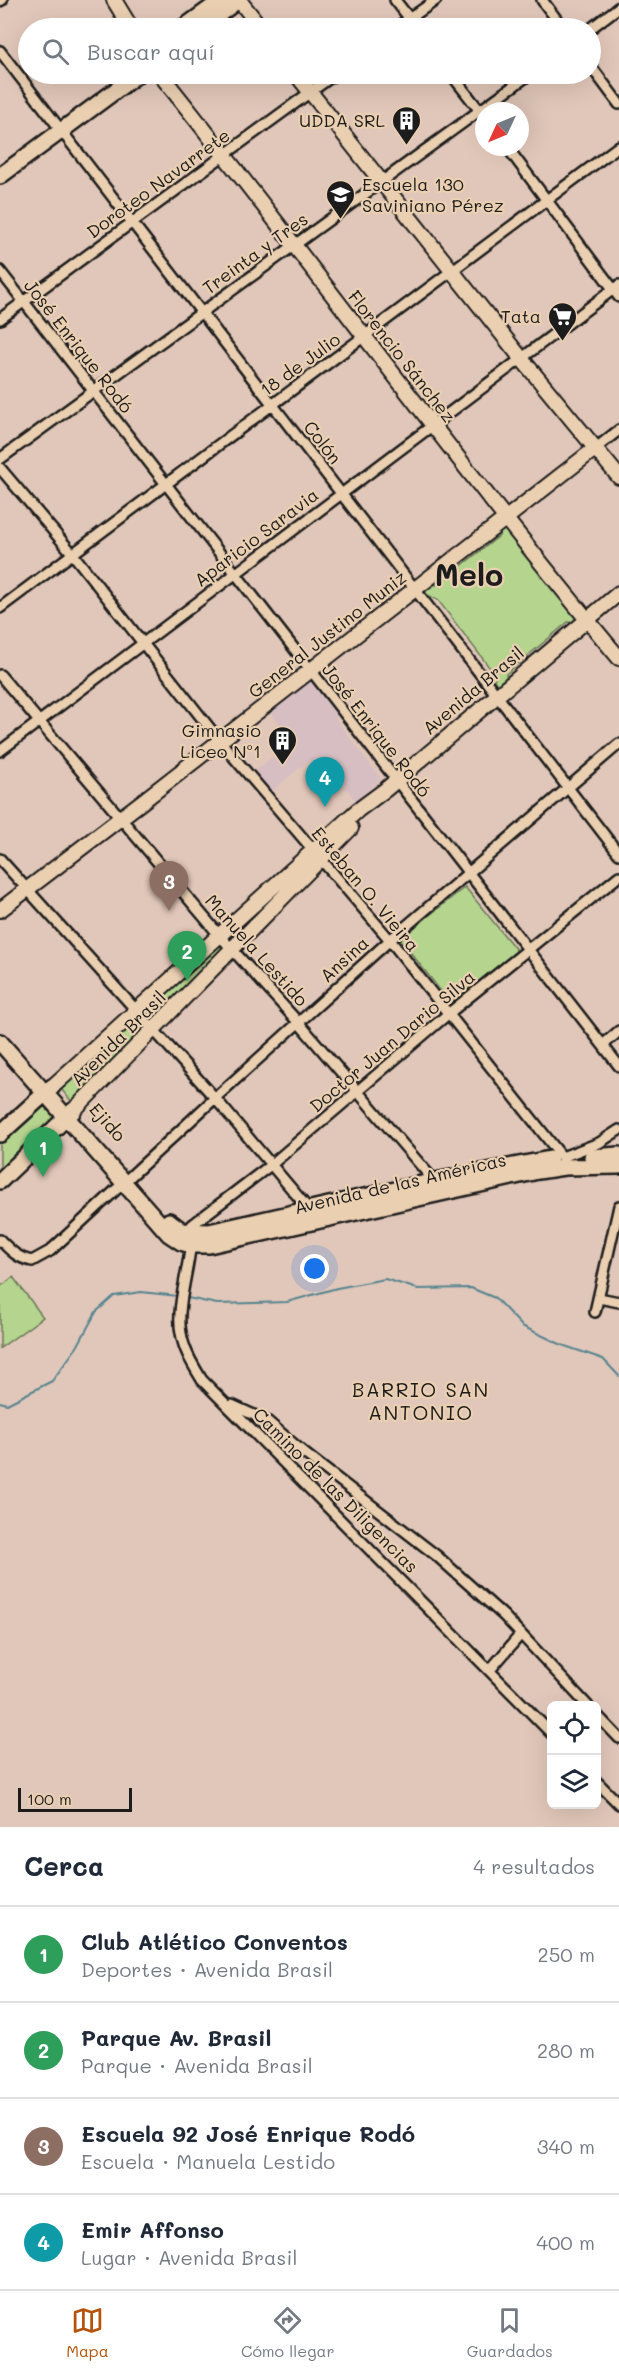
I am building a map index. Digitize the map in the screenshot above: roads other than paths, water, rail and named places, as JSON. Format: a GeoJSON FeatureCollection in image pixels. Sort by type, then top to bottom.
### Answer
{"type":"FeatureCollection","features":[{"type":"Feature","properties":{"kind":"main road"},"geometry":{"type":"LineString","coordinates":[[197,18],[222,0]]}},
{"type":"Feature","properties":{"kind":"main road"},"geometry":{"type":"LineString","coordinates":[[214,18],[239,0]]}},
{"type":"Feature","properties":{"kind":"main road"},"geometry":{"type":"LineString","coordinates":[[0,176],[109,84]]}},
{"type":"Feature","properties":{"kind":"main road"},"geometry":{"type":"LineString","coordinates":[[0,163],[123,84]]}},
{"type":"Feature","properties":{"kind":"main road","name":"Ejido"},"geometry":{"type":"LineString","coordinates":[[0,1029],[126,1179],[175,1227],[192,1239]]}},
{"type":"Feature","properties":{"kind":"main road","name":"Ejido"},"geometry":{"type":"LineString","coordinates":[[0,1042],[49,1090]]}},
{"type":"Feature","properties":{"kind":"main road","name":"Avenida Brasil"},"geometry":{"type":"LineString","coordinates":[[0,1134],[49,1090]]}},
{"type":"Feature","properties":{"kind":"main road","name":"Avenida Brasil"},"geometry":{"type":"LineString","coordinates":[[0,1181],[70,1115]]}},
{"type":"Feature","properties":{"kind":"main road","name":"Avenida de las Américas"},"geometry":{"type":"LineString","coordinates":[[192,1239],[209,1232],[311,1217],[563,1162],[619,1155]]}},
{"type":"Feature","properties":{"kind":"main road","name":"Avenida de las Américas"},"geometry":{"type":"LineString","coordinates":[[563,1162],[619,1166]]}},
{"type":"Feature","properties":{"kind":"street"},"geometry":{"type":"LineString","coordinates":[[114,0],[125,18]]}},
{"type":"Feature","properties":{"kind":"street"},"geometry":{"type":"LineString","coordinates":[[239,0],[253,18]]}},
{"type":"Feature","properties":{"kind":"street"},"geometry":{"type":"LineString","coordinates":[[395,0],[408,18]]}},
{"type":"Feature","properties":{"kind":"street"},"geometry":{"type":"LineString","coordinates":[[410,18],[436,0]]}},
{"type":"Feature","properties":{"kind":"street"},"geometry":{"type":"LineString","coordinates":[[542,0],[556,18]]}},
{"type":"Feature","properties":{"kind":"street"},"geometry":{"type":"LineString","coordinates":[[601,21],[619,7]]}},
{"type":"Feature","properties":{"kind":"street","name":"Colón"},"geometry":{"type":"LineString","coordinates":[[0,51],[18,74]]}},
{"type":"Feature","properties":{"kind":"street"},"geometry":{"type":"LineString","coordinates":[[601,79],[619,104]]}},
{"type":"Feature","properties":{"kind":"street","name":"Colón"},"geometry":{"type":"LineString","coordinates":[[26,84],[569,786],[619,854]]}},
{"type":"Feature","properties":{"kind":"street","name":"Florencio Sánchez"},"geometry":{"type":"LineString","coordinates":[[168,84],[364,338],[619,658]]}},
{"type":"Feature","properties":{"kind":"street"},"geometry":{"type":"LineString","coordinates":[[304,84],[521,358],[619,477]]}},
{"type":"Feature","properties":{"kind":"street","name":"Doroteo Navarrete"},"geometry":{"type":"LineString","coordinates":[[0,319],[321,84]]}},
{"type":"Feature","properties":{"kind":"street"},"geometry":{"type":"LineString","coordinates":[[459,84],[475,104]]}},
{"type":"Feature","properties":{"kind":"street","name":"Treinta y Tres"},"geometry":{"type":"LineString","coordinates":[[496,102],[518,84]]}},
{"type":"Feature","properties":{"kind":"street","name":"Treinta y Tres"},"geometry":{"type":"LineString","coordinates":[[0,459],[381,181],[475,118]]}},
{"type":"Feature","properties":{"kind":"street","name":"18 de Julio"},"geometry":{"type":"LineString","coordinates":[[0,608],[619,146]]}},
{"type":"Feature","properties":{"kind":"street"},"geometry":{"type":"LineString","coordinates":[[514,156],[617,290]]}},
{"type":"Feature","properties":{"kind":"street","name":"José Enrique Rodó"},"geometry":{"type":"LineString","coordinates":[[0,271],[619,1066]]}},
{"type":"Feature","properties":{"kind":"street","name":"Aparicio Saravia"},"geometry":{"type":"LineString","coordinates":[[0,751],[521,358],[617,290]]}},
{"type":"Feature","properties":{"kind":"street","name":"General Justino Muniz"},"geometry":{"type":"LineString","coordinates":[[0,910],[121,819],[219,740],[619,430]]}},
{"type":"Feature","properties":{"kind":"street","name":"Esteban O. Vieira"},"geometry":{"type":"LineString","coordinates":[[0,468],[144,643],[219,740],[390,940],[563,1162]]}},
{"type":"Feature","properties":{"kind":"street","name":"Avenida Brasil"},"geometry":{"type":"LineString","coordinates":[[49,1090],[220,936],[316,856],[396,780],[619,592]]}},
{"type":"Feature","properties":{"kind":"street","name":"Manuela Lestido"},"geometry":{"type":"LineString","coordinates":[[0,675],[220,936],[359,1091],[437,1188]]}},
{"type":"Feature","properties":{"kind":"street","name":"Ansina"},"geometry":{"type":"LineString","coordinates":[[0,1240],[12,1253],[22,1259],[32,1261],[50,1251],[126,1179],[390,940],[619,744]]}},
{"type":"Feature","properties":{"kind":"street","name":"Avenida Brasil"},"geometry":{"type":"LineString","coordinates":[[70,1115],[233,948],[316,856]]}},
{"type":"Feature","properties":{"kind":"street"},"geometry":{"type":"LineString","coordinates":[[0,859],[215,1098],[272,1164],[311,1217]]}},
{"type":"Feature","properties":{"kind":"street","name":"Doctor Juan Dario Silva"},"geometry":{"type":"LineString","coordinates":[[192,1239],[192,1225],[272,1164],[448,1014],[619,876]]}},
{"type":"Feature","properties":{"kind":"street"},"geometry":{"type":"LineString","coordinates":[[603,1045],[619,1031]]}},
{"type":"Feature","properties":{"kind":"street"},"geometry":{"type":"LineString","coordinates":[[563,1162],[619,1130]]}},
{"type":"Feature","properties":{"kind":"street"},"geometry":{"type":"LineString","coordinates":[[596,1312],[602,1298],[619,1206]]}},
{"type":"Feature","properties":{"kind":"street","name":"Camino de las Diligencias"},"geometry":{"type":"LineString","coordinates":[[192,1239],[181,1308],[180,1331],[187,1355],[202,1380],[547,1729]]}},
{"type":"Feature","properties":{"kind":"street"},"geometry":{"type":"LineString","coordinates":[[602,1298],[619,1302]]}},
{"type":"Feature","properties":{"kind":"street"},"geometry":{"type":"LineString","coordinates":[[602,1298],[619,1309]]}},
{"type":"Feature","properties":{"kind":"street"},"geometry":{"type":"LineString","coordinates":[[226,1403],[267,1421],[304,1453],[437,1556],[521,1634],[583,1701]]}},
{"type":"Feature","properties":{"kind":"street"},"geometry":{"type":"LineString","coordinates":[[490,1670],[521,1634]]}},
{"type":"Feature","properties":{"kind":"street"},"geometry":{"type":"LineString","coordinates":[[601,1718],[619,1738]]}},
{"type":"Feature","properties":{"kind":"street"},"geometry":{"type":"LineString","coordinates":[[601,1784],[617,1798]]}},
{"type":"Feature","properties":{"kind":"waterway"},"geometry":{"type":"LineString","coordinates":[[183,1297],[217,1304],[287,1302],[337,1288],[385,1279],[418,1289],[471,1288],[495,1298],[522,1326],[562,1345],[603,1359],[619,1376]]}},
{"type":"Feature","properties":{"kind":"waterway"},"geometry":{"type":"LineString","coordinates":[[0,1402],[7,1404],[52,1381],[77,1347],[96,1312],[114,1296],[141,1292],[178,1296]]}},
{"type":"Feature","properties":{"kind":"place","name":"UDDA SRL"},"geometry":{"type":"Point","coordinates":[406,146]}},
{"type":"Feature","properties":{"kind":"place","name":"Escuela 130 Saviniano Pérez"},"geometry":{"type":"Point","coordinates":[341,220]}},
{"type":"Feature","properties":{"kind":"place","name":"Tata"},"geometry":{"type":"Point","coordinates":[562,342]}},
{"type":"Feature","properties":{"kind":"place","name":"Gimnasio Liceo Nº1"},"geometry":{"type":"Point","coordinates":[282,766]}},
{"type":"Feature","properties":{"kind":"place","name":"Emir Affonso"},"geometry":{"type":"Point","coordinates":[325,807]}},
{"type":"Feature","properties":{"kind":"place","name":"Escuela 92 José Enrique Rodó"},"geometry":{"type":"Point","coordinates":[169,911]}},
{"type":"Feature","properties":{"kind":"place","name":"Parque Av. Brasil"},"geometry":{"type":"Point","coordinates":[187,981]}},
{"type":"Feature","properties":{"kind":"place","name":"Club Atlético Conventos"},"geometry":{"type":"Point","coordinates":[43,1177]}},
{"type":"Feature","properties":{"kind":"district","name":"Melo"},"geometry":{"type":"Point","coordinates":[469,574]}},
{"type":"Feature","properties":{"kind":"district","name":"BARRIO SAN ANTONIO"},"geometry":{"type":"Point","coordinates":[421,1400]}}]}
